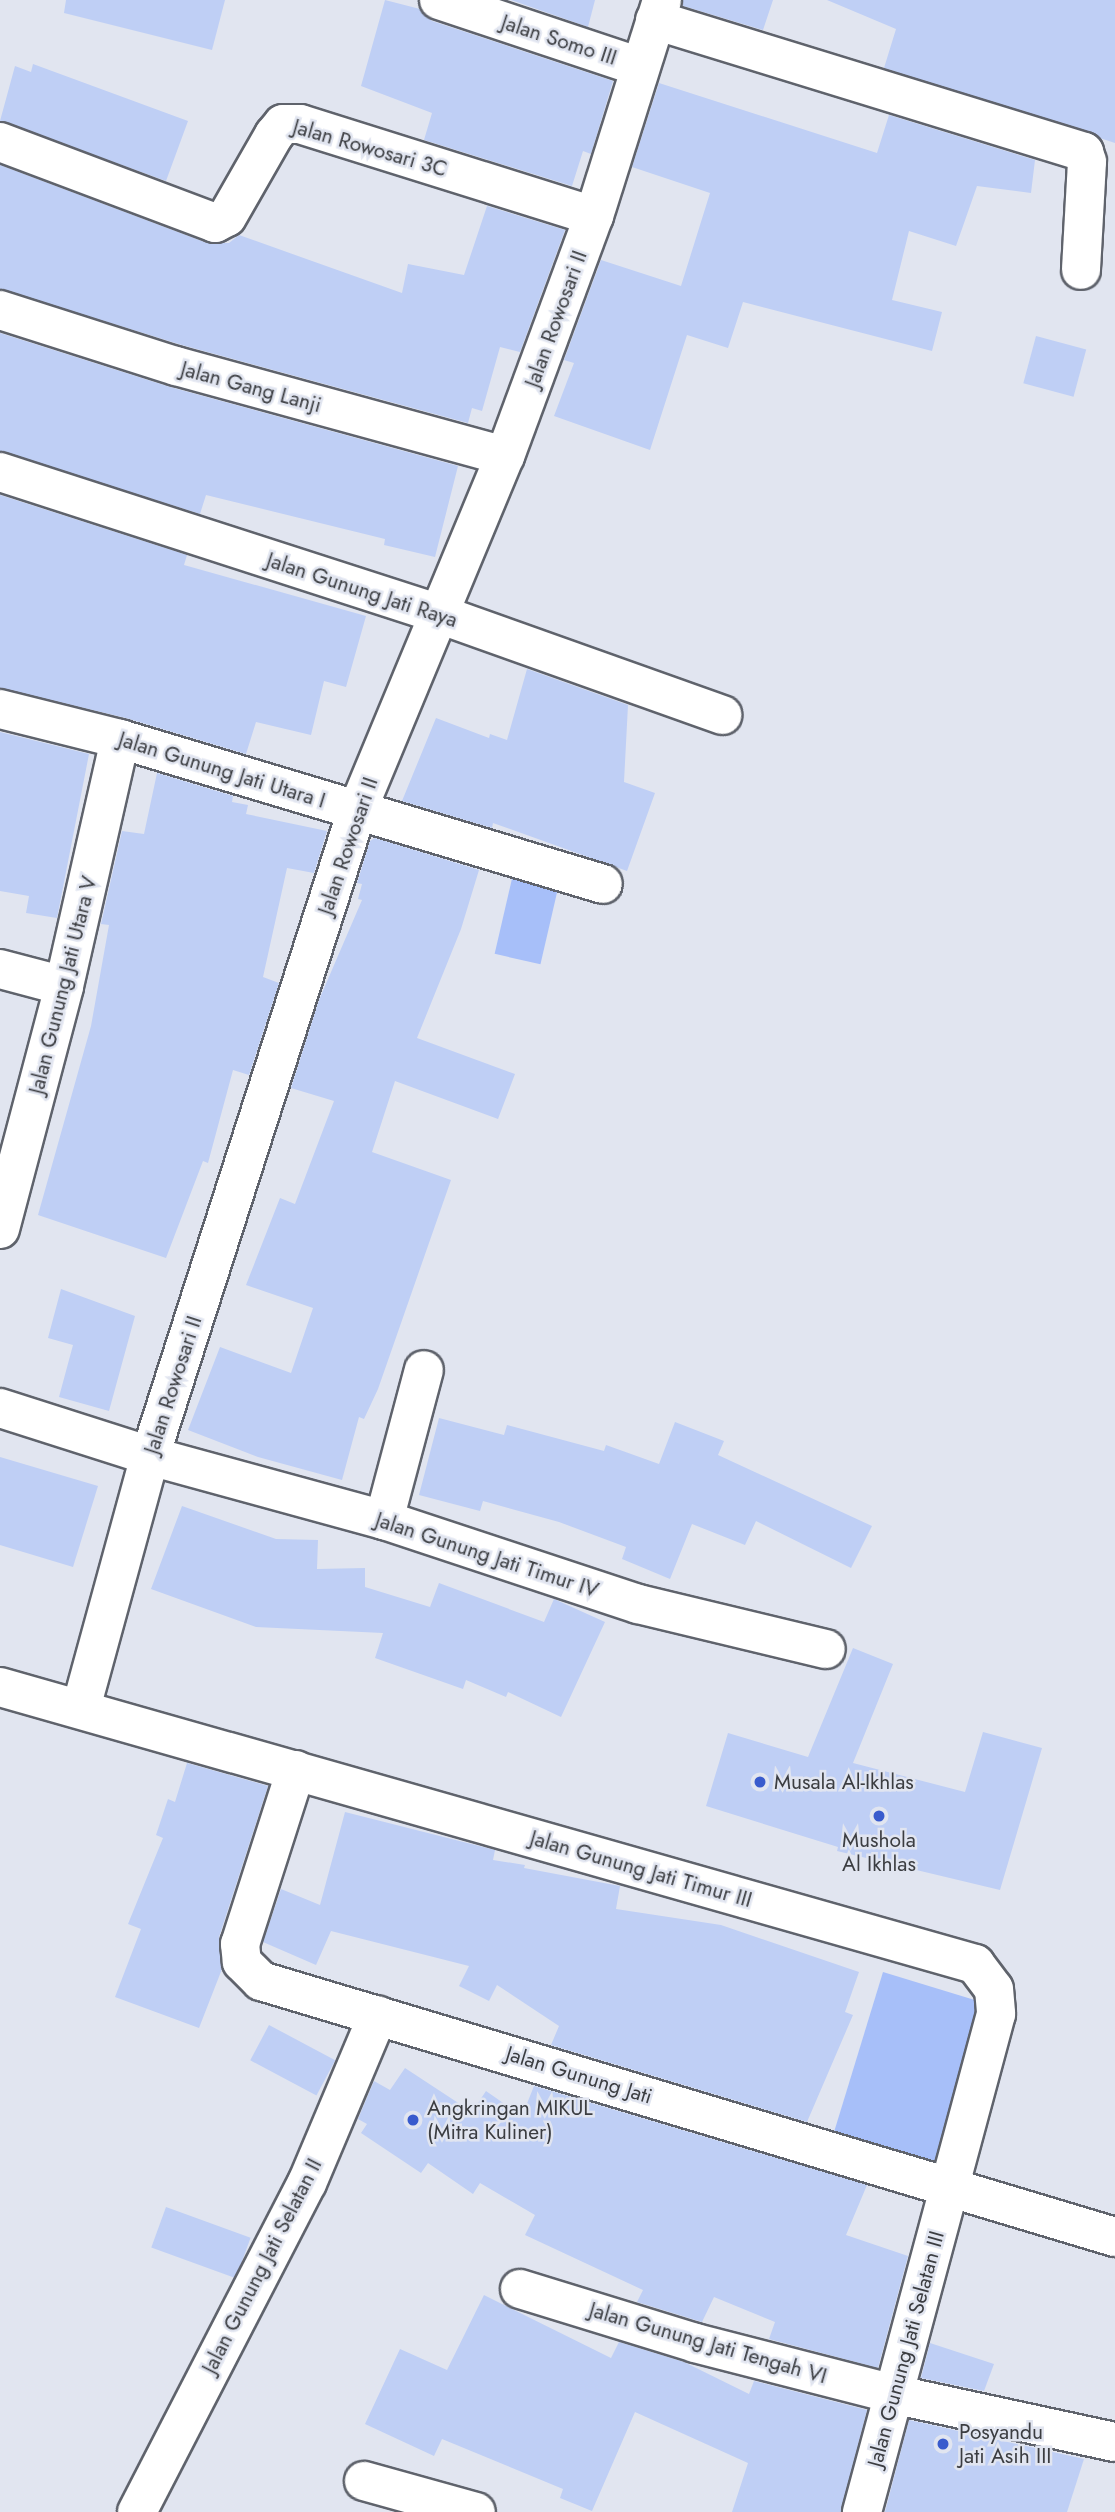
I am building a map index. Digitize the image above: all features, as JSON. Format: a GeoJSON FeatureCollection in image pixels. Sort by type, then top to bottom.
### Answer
{"type":"FeatureCollection","features":[{"type":"Feature","properties":{"kind":"street","name":"Jalan Somo III"},"geometry":{"type":"LineString","coordinates":[[439,0],[640,67]]}},
{"type":"Feature","properties":{"kind":"street","name":"Jalan Rowosari II"},"geometry":{"type":"LineString","coordinates":[[81,1708],[150,1456],[357,811],[436,613],[505,456],[594,216],[659,10]]}},
{"type":"Feature","properties":{"kind":"street"},"geometry":{"type":"LineString","coordinates":[[659,10],[1084,152],[1087,162],[1081,270]]}},
{"type":"Feature","properties":{"kind":"street","name":"Jalan Rowosari 3C"},"geometry":{"type":"LineString","coordinates":[[0,142],[215,223],[227,217],[283,124],[300,124],[594,216]]}},
{"type":"Feature","properties":{"kind":"street","name":"Jalan Gang Lanji"},"geometry":{"type":"LineString","coordinates":[[0,310],[177,366],[505,456]]}},
{"type":"Feature","properties":{"kind":"street","name":"Jalan Gunung Jati Raya"},"geometry":{"type":"LineString","coordinates":[[0,472],[436,613],[722,715]]}},
{"type":"Feature","properties":{"kind":"street","name":"Jalan Gunung Jati Utara I"},"geometry":{"type":"LineString","coordinates":[[0,709],[120,739],[603,884]]}},
{"type":"Feature","properties":{"kind":"street","name":"Jalan Gunung Jati Utara V"},"geometry":{"type":"LineString","coordinates":[[0,1229],[65,986],[120,739]]}},
{"type":"Feature","properties":{"kind":"street"},"geometry":{"type":"LineString","coordinates":[[0,969],[65,986]]}},
{"type":"Feature","properties":{"kind":"street"},"geometry":{"type":"LineString","coordinates":[[384,1520],[424,1370]]}},
{"type":"Feature","properties":{"kind":"street","name":"Jalan Gunung Jati Timur IV"},"geometry":{"type":"LineString","coordinates":[[0,1408],[150,1456],[384,1520],[638,1604],[826,1649]]}},
{"type":"Feature","properties":{"kind":"street","name":"Jalan Gunung Jati Timur III"},"geometry":{"type":"LineString","coordinates":[[0,1688],[81,1708],[975,1964],[994,1989],[996,2014],[948,2186]]}},
{"type":"Feature","properties":{"kind":"street","name":"Jalan Gunung Jati"},"geometry":{"type":"LineString","coordinates":[[296,1770],[244,1925],[242,1962],[261,1980],[1115,2236]]}},
{"type":"Feature","properties":{"kind":"street","name":"Jalan Gunung Jati Selatan II"},"geometry":{"type":"LineString","coordinates":[[137,2512],[307,2183],[378,2015]]}},
{"type":"Feature","properties":{"kind":"street","name":"Jalan Gunung Jati Selatan III"},"geometry":{"type":"LineString","coordinates":[[862,2512],[897,2395],[948,2186]]}},
{"type":"Feature","properties":{"kind":"street","name":"Jalan Gunung Jati Tengah VI"},"geometry":{"type":"LineString","coordinates":[[520,2289],[695,2343],[897,2395],[1115,2442]]}},
{"type":"Feature","properties":{"kind":"street"},"geometry":{"type":"LineString","coordinates":[[364,2481],[476,2512]]}},
{"type":"Feature","properties":{"kind":"shaded area"},"geometry":{"type":"Polygon","coordinates":[[[514,870],[560,881],[540,964],[495,954],[514,870]]]}},
{"type":"Feature","properties":{"kind":"shaded area"},"geometry":{"type":"Polygon","coordinates":[[[883,1972],[991,2005],[942,2167],[834,2134],[883,1972]]]}},
{"type":"Feature","properties":{"kind":"building"},"geometry":{"type":"Polygon","coordinates":[[[66,0],[225,0],[212,50],[64,13],[66,0]]]}},
{"type":"Feature","properties":{"kind":"building"},"geometry":{"type":"Polygon","coordinates":[[[385,0],[420,9],[432,21],[613,81],[591,154],[583,151],[572,186],[424,140],[432,113],[361,86],[385,0]]]}},
{"type":"Feature","properties":{"kind":"building"},"geometry":{"type":"Polygon","coordinates":[[[511,0],[595,0],[588,27],[511,0]]]}},
{"type":"Feature","properties":{"kind":"building"},"geometry":{"type":"Polygon","coordinates":[[[683,0],[773,0],[763,30],[683,6],[683,0]]]}},
{"type":"Feature","properties":{"kind":"building"},"geometry":{"type":"Polygon","coordinates":[[[827,0],[1115,0],[1115,143],[884,68],[896,29],[827,0]]]}},
{"type":"Feature","properties":{"kind":"building"},"geometry":{"type":"Polygon","coordinates":[[[33,64],[188,121],[166,181],[0,121],[15,66],[31,72],[33,64]]]}},
{"type":"Feature","properties":{"kind":"building"},"geometry":{"type":"Polygon","coordinates":[[[659,83],[877,153],[889,115],[1035,160],[1031,193],[977,186],[956,246],[909,231],[892,300],[942,312],[932,351],[743,302],[728,348],[687,335],[650,450],[554,416],[574,363],[564,360],[601,260],[681,286],[710,193],[632,167],[659,83]]]}},
{"type":"Feature","properties":{"kind":"building"},"geometry":{"type":"Polygon","coordinates":[[[0,165],[207,243],[229,243],[239,235],[402,293],[408,264],[464,275],[487,206],[565,230],[520,352],[500,347],[482,411],[472,408],[468,423],[182,345],[0,289],[0,165]]]}},
{"type":"Feature","properties":{"kind":"building"},"geometry":{"type":"Polygon","coordinates":[[[0,333],[170,387],[458,466],[435,557],[384,545],[385,539],[206,495],[200,514],[0,451],[0,333]]]}},
{"type":"Feature","properties":{"kind":"building"},"geometry":{"type":"Polygon","coordinates":[[[1036,336],[1086,349],[1074,397],[1023,383],[1036,336]]]}},
{"type":"Feature","properties":{"kind":"building"},"geometry":{"type":"Polygon","coordinates":[[[0,495],[187,555],[184,565],[366,616],[346,687],[324,681],[311,735],[256,722],[246,754],[126,718],[0,688],[0,495]]]}},
{"type":"Feature","properties":{"kind":"building"},"geometry":{"type":"Polygon","coordinates":[[[527,669],[628,705],[624,782],[655,793],[627,871],[493,823],[492,828],[402,801],[436,718],[489,738],[490,734],[507,740],[527,669]]]}},
{"type":"Feature","properties":{"kind":"building"},"geometry":{"type":"Polygon","coordinates":[[[0,732],[89,754],[57,918],[26,913],[29,896],[0,891],[0,732]]]}},
{"type":"Feature","properties":{"kind":"building"},"geometry":{"type":"Polygon","coordinates":[[[157,773],[233,796],[232,802],[248,805],[246,814],[327,831],[314,873],[287,868],[263,977],[279,983],[249,1075],[233,1070],[208,1163],[203,1161],[166,1258],[38,1215],[91,1026],[109,925],[101,924],[122,831],[144,834],[157,773]]]}},
{"type":"Feature","properties":{"kind":"building"},"geometry":{"type":"Polygon","coordinates":[[[375,838],[479,870],[461,929],[417,1038],[515,1074],[498,1119],[395,1081],[372,1152],[451,1180],[378,1389],[364,1419],[359,1417],[342,1480],[258,1457],[188,1430],[220,1347],[291,1373],[313,1308],[246,1285],[280,1198],[295,1204],[334,1101],[291,1088],[319,1000],[362,900],[358,899],[362,884],[357,883],[370,841],[375,838]]]}},
{"type":"Feature","properties":{"kind":"building"},"geometry":{"type":"Polygon","coordinates":[[[61,1289],[135,1316],[109,1411],[59,1397],[73,1345],[48,1338],[61,1289]]]}},
{"type":"Feature","properties":{"kind":"building"},"geometry":{"type":"Polygon","coordinates":[[[439,1418],[504,1435],[507,1425],[604,1451],[606,1445],[659,1464],[675,1422],[724,1441],[718,1455],[872,1526],[851,1568],[756,1521],[745,1545],[692,1524],[670,1579],[622,1559],[626,1547],[559,1522],[483,1501],[480,1511],[419,1495],[439,1418]]]}},
{"type":"Feature","properties":{"kind":"building"},"geometry":{"type":"Polygon","coordinates":[[[0,1457],[98,1486],[73,1567],[0,1545],[0,1457]]]}},
{"type":"Feature","properties":{"kind":"building"},"geometry":{"type":"Polygon","coordinates":[[[182,1506],[276,1539],[318,1540],[317,1569],[365,1568],[365,1587],[430,1607],[439,1583],[544,1622],[554,1599],[605,1622],[561,1717],[508,1692],[506,1697],[466,1680],[463,1689],[375,1658],[383,1633],[256,1627],[151,1589],[182,1506]]]}},
{"type":"Feature","properties":{"kind":"building"},"geometry":{"type":"Polygon","coordinates":[[[853,1648],[893,1664],[853,1763],[965,1792],[983,1732],[1042,1748],[1000,1890],[837,1851],[838,1847],[706,1806],[728,1733],[808,1757],[853,1648]]]}},
{"type":"Feature","properties":{"kind":"building"},"geometry":{"type":"Polygon","coordinates":[[[187,1763],[268,1786],[219,1937],[222,1969],[199,2028],[115,1997],[141,1929],[128,1924],[163,1838],[156,1835],[168,1799],[175,1802],[187,1763]]]}},
{"type":"Feature","properties":{"kind":"building"},"geometry":{"type":"Polygon","coordinates":[[[345,1812],[495,1850],[493,1860],[620,1886],[616,1909],[721,1925],[859,1972],[845,2012],[853,2015],[807,2122],[551,2045],[559,2026],[497,1985],[489,2001],[459,1986],[469,1966],[331,1931],[316,1965],[263,1942],[281,1889],[320,1905],[345,1812]]]}},
{"type":"Feature","properties":{"kind":"building"},"geometry":{"type":"Polygon","coordinates":[[[269,2025],[335,2060],[316,2096],[250,2060],[269,2025]]]}},
{"type":"Feature","properties":{"kind":"building"},"geometry":{"type":"Polygon","coordinates":[[[405,2068],[472,2112],[486,2091],[522,2116],[534,2086],[867,2185],[846,2235],[908,2256],[878,2368],[769,2339],[775,2322],[714,2297],[702,2322],[637,2302],[643,2290],[525,2235],[535,2215],[480,2183],[473,2194],[428,2163],[421,2173],[361,2133],[367,2124],[358,2119],[374,2081],[390,2090],[405,2068]]]}},
{"type":"Feature","properties":{"kind":"building"},"geometry":{"type":"Polygon","coordinates":[[[166,2207],[251,2238],[236,2278],[151,2247],[166,2207]]]}},
{"type":"Feature","properties":{"kind":"building"},"geometry":{"type":"Polygon","coordinates":[[[484,2295],[611,2358],[619,2342],[684,2362],[749,2394],[754,2381],[867,2410],[841,2512],[732,2512],[748,2463],[635,2412],[592,2511],[560,2498],[563,2489],[442,2439],[434,2456],[365,2424],[400,2349],[447,2370],[484,2295]]]}},
{"type":"Feature","properties":{"kind":"building"},"geometry":{"type":"Polygon","coordinates":[[[930,2343],[994,2364],[984,2391],[921,2378],[930,2343]]]}},
{"type":"Feature","properties":{"kind":"building"},"geometry":{"type":"Polygon","coordinates":[[[909,2420],[1084,2459],[1067,2512],[885,2512],[909,2420]]]}},
{"type":"Feature","properties":{"kind":"place","name":"Musala Al-Ikhlas"},"geometry":{"type":"Point","coordinates":[760,1782]}},
{"type":"Feature","properties":{"kind":"place","name":"Mushola Al Ikhlas"},"geometry":{"type":"Point","coordinates":[879,1816]}},
{"type":"Feature","properties":{"kind":"place","name":"Angkringan MIKUL (Mitra Kuliner)"},"geometry":{"type":"Point","coordinates":[413,2120]}},
{"type":"Feature","properties":{"kind":"place","name":"Posyandu Jati Asih III"},"geometry":{"type":"Point","coordinates":[943,2444]}}]}
